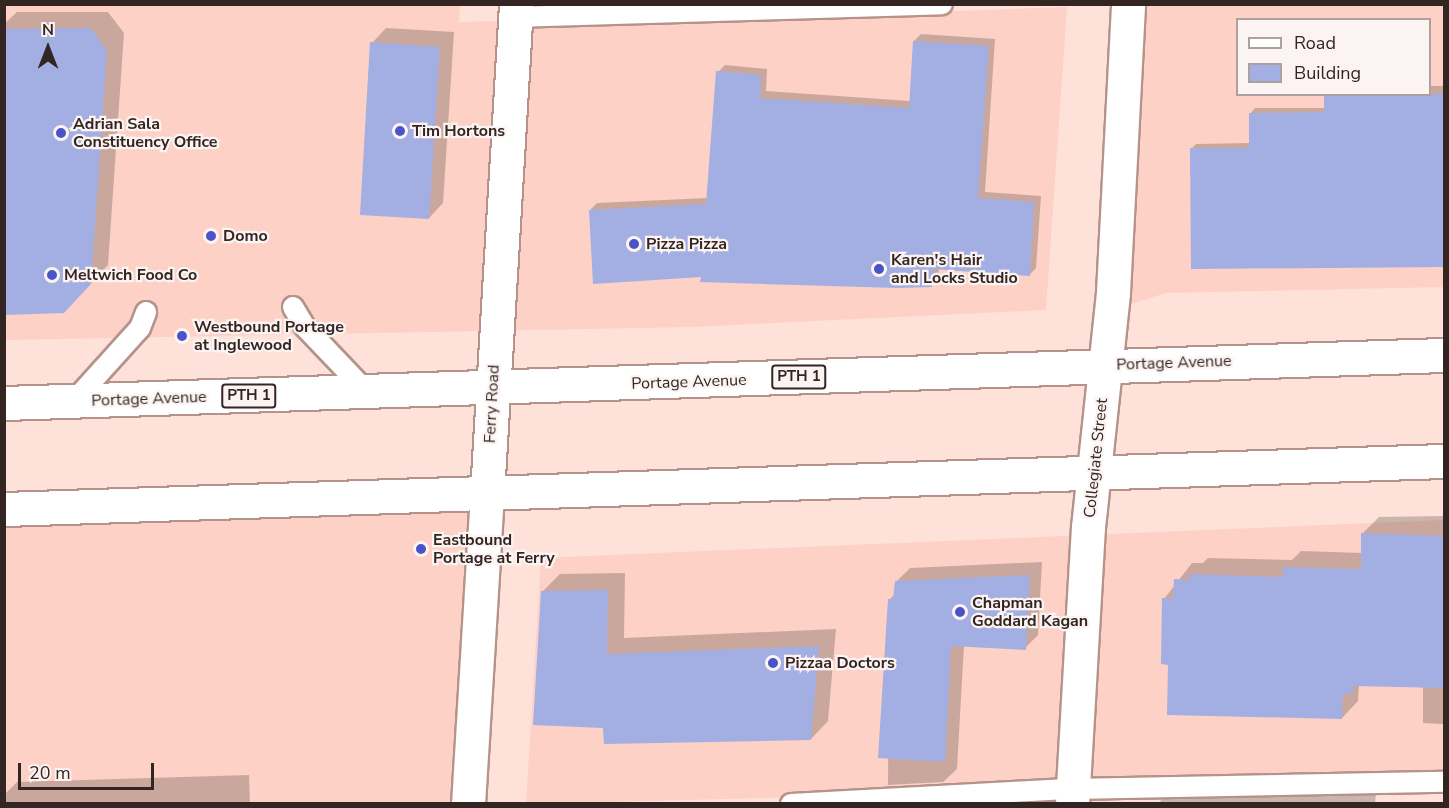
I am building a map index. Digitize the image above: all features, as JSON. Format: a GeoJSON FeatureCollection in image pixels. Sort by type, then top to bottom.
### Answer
{"type":"FeatureCollection","features":[{"type":"Feature","properties":{"kind":"main road","name":"Collegiate Street"},"geometry":{"type":"LineString","coordinates":[[1072,796],[1094,472],[1113,292],[1128,4]]}},
{"type":"Feature","properties":{"kind":"main road","name":"Ferry Road"},"geometry":{"type":"LineString","coordinates":[[468,804],[516,11]]}},
{"type":"Feature","properties":{"kind":"main road","name":"Portage Avenue"},"geometry":{"type":"LineString","coordinates":[[4,403],[1444,355]]}},
{"type":"Feature","properties":{"kind":"main road"},"geometry":{"type":"LineString","coordinates":[[4,509],[1444,461]]}},
{"type":"Feature","properties":{"kind":"lane"},"geometry":{"type":"LineString","coordinates":[[516,11],[942,4]]}},
{"type":"Feature","properties":{"kind":"lane"},"geometry":{"type":"LineString","coordinates":[[293,307],[304,327],[368,392]]}},
{"type":"Feature","properties":{"kind":"lane"},"geometry":{"type":"LineString","coordinates":[[74,401],[140,328],[146,312]]}},
{"type":"Feature","properties":{"kind":"lane"},"geometry":{"type":"LineString","coordinates":[[791,804],[1072,796],[1377,795],[1444,782]]}},
{"type":"Feature","properties":{"kind":"shaded area"},"geometry":{"type":"Polygon","coordinates":[[[460,4],[459,22],[703,16],[575,14],[576,4],[817,4],[817,16],[1067,7],[1046,310],[691,327],[5,340],[4,5],[460,4]]]}},
{"type":"Feature","properties":{"kind":"shaded area"},"geometry":{"type":"Polygon","coordinates":[[[1444,5],[1444,287],[1166,293],[1105,312],[1125,6],[1444,5]]]}},
{"type":"Feature","properties":{"kind":"shaded area"},"geometry":{"type":"Polygon","coordinates":[[[487,493],[468,803],[5,803],[4,509],[487,493]]]}},
{"type":"Feature","properties":{"kind":"shaded area"},"geometry":{"type":"Polygon","coordinates":[[[1444,520],[1444,781],[526,804],[541,558],[1444,520]]]}},
{"type":"Feature","properties":{"kind":"building"},"geometry":{"type":"Polygon","coordinates":[[[91,28],[107,51],[91,284],[64,313],[4,315],[4,29],[91,28]]]}},
{"type":"Feature","properties":{"kind":"building"},"geometry":{"type":"Polygon","coordinates":[[[913,41],[989,46],[978,198],[1034,202],[1030,276],[933,269],[932,287],[898,288],[700,282],[701,277],[593,284],[589,210],[706,204],[716,71],[761,75],[760,98],[909,108],[913,41]]]}},
{"type":"Feature","properties":{"kind":"building","name":"Tim Hortons"},"geometry":{"type":"Polygon","coordinates":[[[370,42],[440,47],[429,219],[360,215],[370,42]]]}},
{"type":"Feature","properties":{"kind":"building"},"geometry":{"type":"Polygon","coordinates":[[[1444,94],[1444,267],[1191,269],[1190,148],[1249,148],[1249,113],[1324,112],[1324,96],[1444,94]]]}},
{"type":"Feature","properties":{"kind":"building"},"geometry":{"type":"Polygon","coordinates":[[[1361,533],[1444,536],[1444,688],[1353,686],[1353,694],[1343,694],[1342,719],[1167,715],[1168,665],[1161,664],[1162,598],[1173,599],[1174,579],[1190,580],[1190,574],[1283,577],[1283,567],[1361,569],[1361,533]]]}},
{"type":"Feature","properties":{"kind":"building"},"geometry":{"type":"Polygon","coordinates":[[[1030,575],[1026,650],[951,646],[945,762],[878,758],[888,599],[893,599],[895,581],[1030,575]]]}},
{"type":"Feature","properties":{"kind":"building"},"geometry":{"type":"Polygon","coordinates":[[[608,590],[607,654],[819,646],[811,740],[604,744],[603,728],[533,725],[541,591],[608,590]]]}},
{"type":"Feature","properties":{"kind":"place","name":"Tim Hortons"},"geometry":{"type":"Point","coordinates":[400,131]}},
{"type":"Feature","properties":{"kind":"place","name":"Adrian Sala Constituency Office"},"geometry":{"type":"Point","coordinates":[61,133]}},
{"type":"Feature","properties":{"kind":"place","name":"Domo"},"geometry":{"type":"Point","coordinates":[211,236]}},
{"type":"Feature","properties":{"kind":"place","name":"Pizza Pizza"},"geometry":{"type":"Point","coordinates":[634,244]}},
{"type":"Feature","properties":{"kind":"place","name":"Karen's Hair and Locks Studio"},"geometry":{"type":"Point","coordinates":[879,269]}},
{"type":"Feature","properties":{"kind":"place","name":"Meltwich Food Co"},"geometry":{"type":"Point","coordinates":[52,275]}},
{"type":"Feature","properties":{"kind":"place","name":"Westbound Portage at Inglewood"},"geometry":{"type":"Point","coordinates":[182,336]}},
{"type":"Feature","properties":{"kind":"place","name":"Eastbound Portage at Ferry"},"geometry":{"type":"Point","coordinates":[421,549]}},
{"type":"Feature","properties":{"kind":"place","name":"Chapman Goddard Kagan"},"geometry":{"type":"Point","coordinates":[960,612]}},
{"type":"Feature","properties":{"kind":"place","name":"Pizzaa Doctors"},"geometry":{"type":"Point","coordinates":[773,663]}}]}
